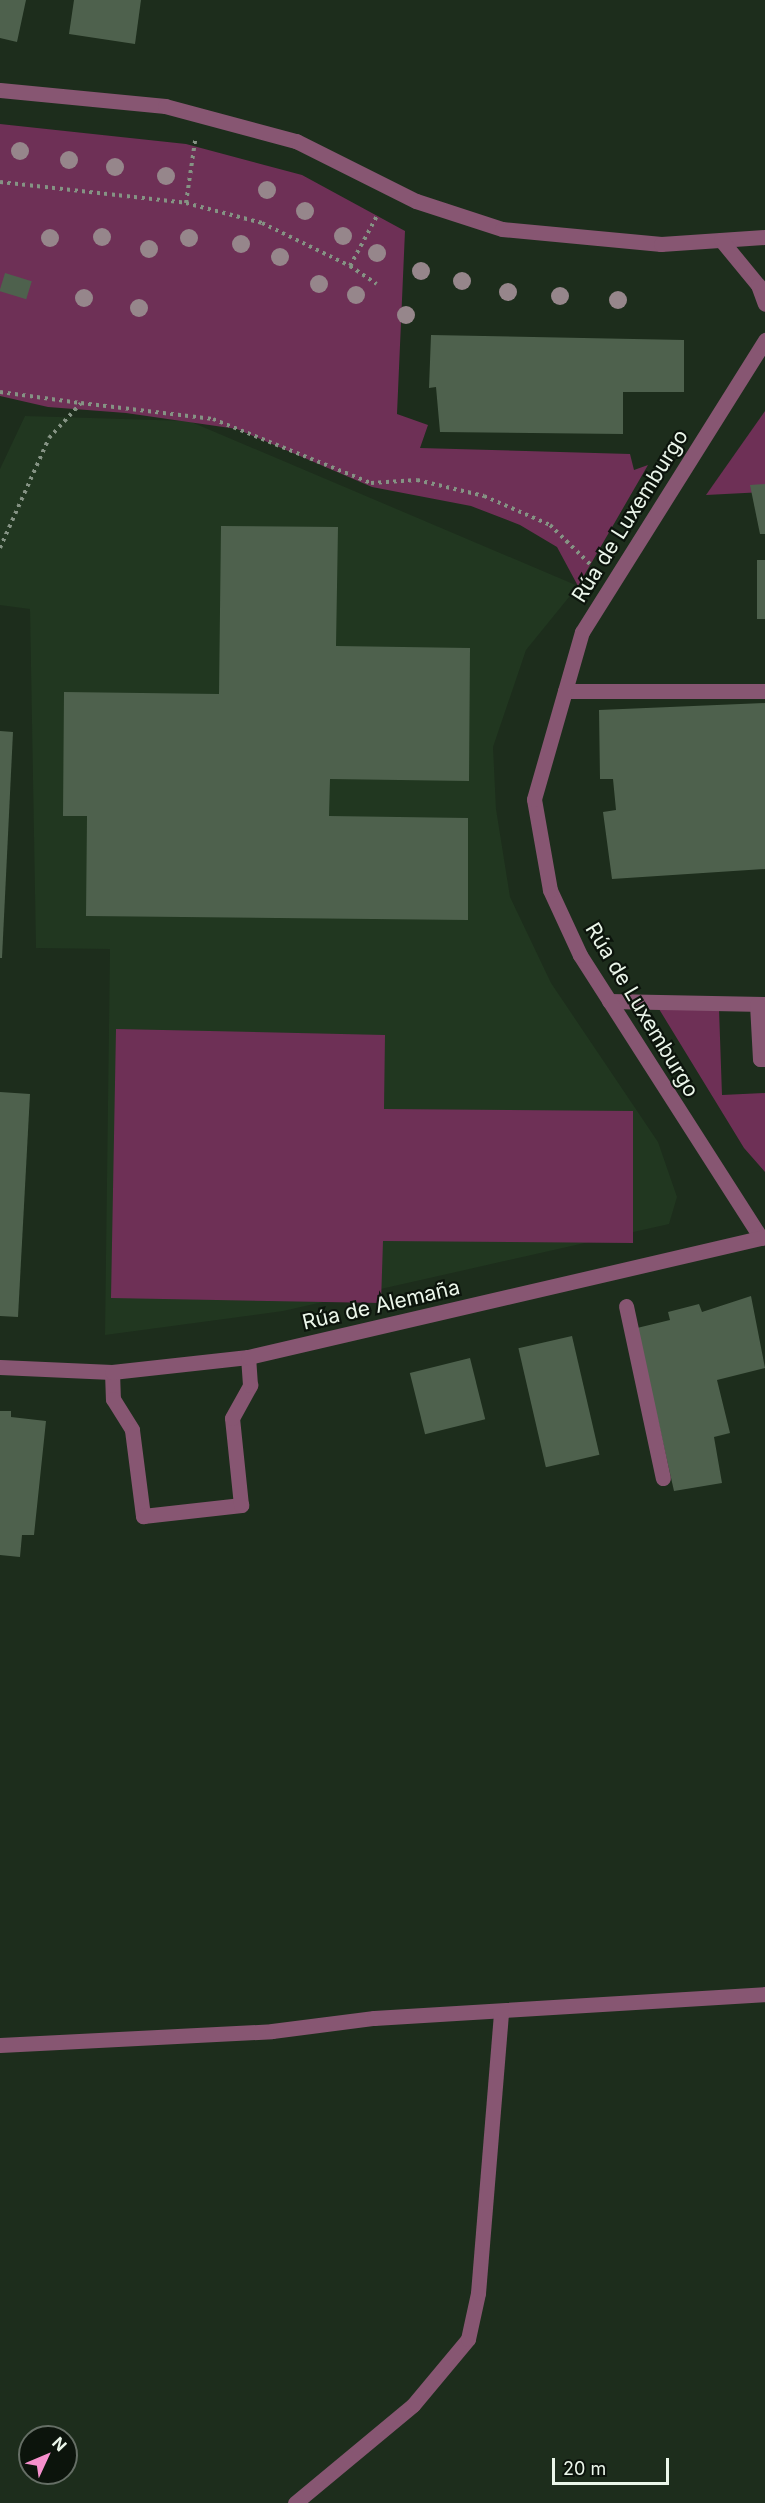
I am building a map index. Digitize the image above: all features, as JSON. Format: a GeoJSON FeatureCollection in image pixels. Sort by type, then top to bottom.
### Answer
{"type":"FeatureCollection","features":[{"type":"Feature","properties":{"kind":"street"},"geometry":{"type":"LineString","coordinates":[[0,90],[165,106],[296,141],[416,201],[502,229],[661,244],[765,237]]}},
{"type":"Feature","properties":{"kind":"street"},"geometry":{"type":"LineString","coordinates":[[721,240],[758,285],[765,304]]}},
{"type":"Feature","properties":{"kind":"street","name":"Rúa de Luxemburgo"},"geometry":{"type":"LineString","coordinates":[[763,1238],[580,955],[550,890],[534,799],[582,632],[765,340]]}},
{"type":"Feature","properties":{"kind":"street"},"geometry":{"type":"LineString","coordinates":[[565,691],[765,691]]}},
{"type":"Feature","properties":{"kind":"street"},"geometry":{"type":"LineString","coordinates":[[609,1001],[761,1004],[760,1059],[765,1059]]}},
{"type":"Feature","properties":{"kind":"street","name":"Rúa de Alemaña"},"geometry":{"type":"LineString","coordinates":[[0,1367],[112,1372],[248,1357],[763,1238]]}},
{"type":"Feature","properties":{"kind":"street"},"geometry":{"type":"LineString","coordinates":[[626,1306],[663,1478]]}},
{"type":"Feature","properties":{"kind":"street"},"geometry":{"type":"LineString","coordinates":[[112,1372],[113,1399],[132,1430],[143,1516],[241,1505],[232,1418],[250,1385],[248,1357]]}},
{"type":"Feature","properties":{"kind":"street"},"geometry":{"type":"LineString","coordinates":[[0,2045],[272,2031],[374,2018],[501,2013],[765,1994]]}},
{"type":"Feature","properties":{"kind":"street"},"geometry":{"type":"LineString","coordinates":[[295,2503],[413,2405],[468,2339],[478,2293],[501,2013]]}},
{"type":"Feature","properties":{"kind":"path"},"geometry":{"type":"LineString","coordinates":[[186,203],[195,137]]}},
{"type":"Feature","properties":{"kind":"path"},"geometry":{"type":"LineString","coordinates":[[0,182],[186,203],[262,223],[350,266],[377,284]]}},
{"type":"Feature","properties":{"kind":"path"},"geometry":{"type":"LineString","coordinates":[[350,266],[383,205]]}},
{"type":"Feature","properties":{"kind":"path"},"geometry":{"type":"LineString","coordinates":[[0,392],[81,404],[213,418],[371,483],[417,480],[484,496],[550,525],[595,569]]}},
{"type":"Feature","properties":{"kind":"path"},"geometry":{"type":"LineString","coordinates":[[0,548],[49,438],[81,404]]}},
{"type":"Feature","properties":{"kind":"shaded area"},"geometry":{"type":"Polygon","coordinates":[[[0,124],[186,144],[302,175],[405,231],[397,414],[428,425],[420,448],[630,454],[634,470],[648,465],[578,586],[557,547],[520,525],[471,506],[372,487],[237,429],[126,413],[48,407],[0,396],[0,124]]]}},
{"type":"Feature","properties":{"kind":"shaded area"},"geometry":{"type":"Polygon","coordinates":[[[765,411],[765,492],[706,495],[765,411]]]}},
{"type":"Feature","properties":{"kind":"shaded area"},"geometry":{"type":"Polygon","coordinates":[[[25,416],[189,421],[578,586],[526,650],[493,747],[496,809],[510,897],[551,983],[658,1142],[677,1197],[669,1224],[283,1311],[105,1335],[110,949],[36,948],[30,609],[0,605],[0,469],[25,416]]]}},
{"type":"Feature","properties":{"kind":"shaded area"},"geometry":{"type":"Polygon","coordinates":[[[659,1009],[719,1009],[722,1095],[765,1093],[765,1172],[744,1148],[659,1009]]]}},
{"type":"Feature","properties":{"kind":"shaded area"},"geometry":{"type":"Polygon","coordinates":[[[116,1029],[385,1035],[384,1109],[633,1111],[633,1243],[383,1241],[381,1303],[111,1298],[116,1029]]]}},
{"type":"Feature","properties":{"kind":"building"},"geometry":{"type":"Polygon","coordinates":[[[0,0],[26,0],[17,42],[0,38],[0,0]]]}},
{"type":"Feature","properties":{"kind":"building"},"geometry":{"type":"Polygon","coordinates":[[[74,0],[141,0],[135,44],[69,34],[74,0]]]}},
{"type":"Feature","properties":{"kind":"building"},"geometry":{"type":"Polygon","coordinates":[[[5,273],[32,281],[26,299],[0,291],[5,273]]]}},
{"type":"Feature","properties":{"kind":"building"},"geometry":{"type":"Polygon","coordinates":[[[431,335],[684,340],[684,392],[623,392],[623,434],[440,432],[436,387],[429,388],[431,335]]]}},
{"type":"Feature","properties":{"kind":"building"},"geometry":{"type":"Polygon","coordinates":[[[765,484],[765,534],[760,534],[750,485],[765,484]]]}},
{"type":"Feature","properties":{"kind":"building"},"geometry":{"type":"Polygon","coordinates":[[[221,526],[338,527],[336,646],[470,648],[469,781],[330,779],[329,816],[468,818],[468,920],[86,916],[87,816],[63,816],[64,692],[219,694],[221,526]]]}},
{"type":"Feature","properties":{"kind":"building"},"geometry":{"type":"Polygon","coordinates":[[[757,560],[765,560],[765,619],[757,619],[757,560]]]}},
{"type":"Feature","properties":{"kind":"building"},"geometry":{"type":"Polygon","coordinates":[[[765,703],[765,869],[612,879],[603,812],[616,810],[613,779],[600,779],[599,710],[765,703]]]}},
{"type":"Feature","properties":{"kind":"building"},"geometry":{"type":"Polygon","coordinates":[[[0,731],[13,732],[2,958],[0,958],[0,731]]]}},
{"type":"Feature","properties":{"kind":"building"},"geometry":{"type":"Polygon","coordinates":[[[0,1092],[30,1094],[18,1317],[0,1316],[0,1092]]]}},
{"type":"Feature","properties":{"kind":"building"},"geometry":{"type":"Polygon","coordinates":[[[751,1296],[765,1368],[717,1380],[730,1433],[714,1437],[722,1483],[674,1491],[637,1328],[670,1320],[668,1312],[699,1304],[702,1312],[751,1296]]]}},
{"type":"Feature","properties":{"kind":"building"},"geometry":{"type":"Polygon","coordinates":[[[572,1336],[599,1455],[546,1467],[518,1348],[572,1336]]]}},
{"type":"Feature","properties":{"kind":"building"},"geometry":{"type":"Polygon","coordinates":[[[470,1358],[485,1419],[425,1434],[410,1373],[470,1358]]]}},
{"type":"Feature","properties":{"kind":"building"},"geometry":{"type":"Polygon","coordinates":[[[0,1411],[11,1411],[11,1417],[46,1421],[34,1535],[22,1535],[20,1557],[0,1555],[0,1411]]]}}]}
